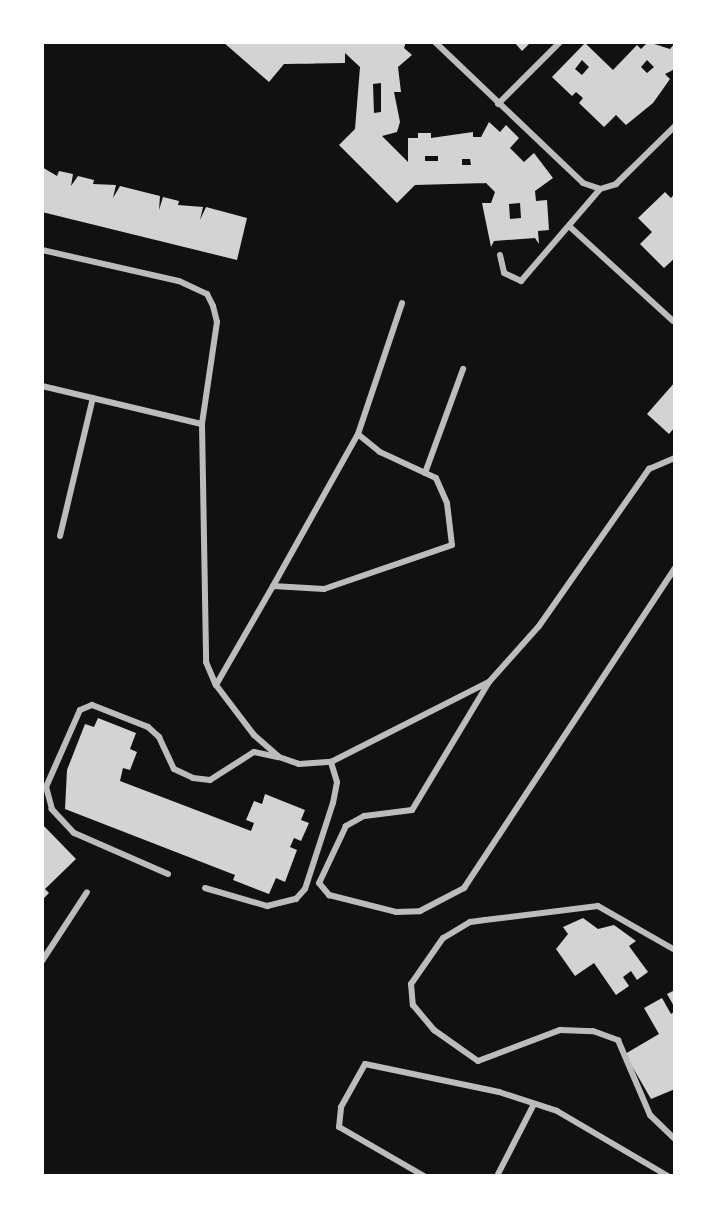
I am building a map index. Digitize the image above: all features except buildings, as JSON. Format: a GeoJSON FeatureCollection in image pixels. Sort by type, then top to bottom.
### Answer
{"type":"FeatureCollection","features":[{"type":"Feature","properties":{"kind":"street"},"geometry":{"type":"LineString","coordinates":[[435,42],[563,168],[600,189]]}},
{"type":"Feature","properties":{"kind":"street"},"geometry":{"type":"LineString","coordinates":[[498,104],[560,42]]}},
{"type":"Feature","properties":{"kind":"street"},"geometry":{"type":"LineString","coordinates":[[500,255],[504,273],[521,281],[600,189],[616,184],[675,126]]}},
{"type":"Feature","properties":{"kind":"street"},"geometry":{"type":"LineString","coordinates":[[569,226],[673,321]]}},
{"type":"Feature","properties":{"kind":"street"},"geometry":{"type":"LineString","coordinates":[[42,250],[179,281],[207,294],[217,322],[202,424],[202,635],[216,686],[279,757]]}},
{"type":"Feature","properties":{"kind":"street"},"geometry":{"type":"LineString","coordinates":[[216,686],[358,434],[402,303]]}},
{"type":"Feature","properties":{"kind":"street"},"geometry":{"type":"LineString","coordinates":[[425,473],[463,369]]}},
{"type":"Feature","properties":{"kind":"street"},"geometry":{"type":"LineString","coordinates":[[42,386],[202,424]]}},
{"type":"Feature","properties":{"kind":"street"},"geometry":{"type":"LineString","coordinates":[[60,536],[93,398]]}},
{"type":"Feature","properties":{"kind":"street"},"geometry":{"type":"LineString","coordinates":[[273,586],[324,589],[452,545],[447,503],[436,478],[380,452],[358,434]]}},
{"type":"Feature","properties":{"kind":"street"},"geometry":{"type":"LineString","coordinates":[[675,458],[649,469],[539,626],[489,682],[412,810],[364,816],[346,826],[319,883],[329,895],[396,912],[420,911],[464,888],[675,568]]}},
{"type":"Feature","properties":{"kind":"street"},"geometry":{"type":"LineString","coordinates":[[168,874],[74,833],[52,809],[46,787],[81,710],[92,705],[148,727],[159,737],[174,769],[193,778],[210,780],[254,752],[299,764],[331,762],[442,711],[489,682]]}},
{"type":"Feature","properties":{"kind":"street"},"geometry":{"type":"LineString","coordinates":[[205,888],[267,906],[296,899],[305,889],[333,803],[337,782],[331,762]]}},
{"type":"Feature","properties":{"kind":"street"},"geometry":{"type":"LineString","coordinates":[[42,961],[87,892]]}},
{"type":"Feature","properties":{"kind":"street"},"geometry":{"type":"LineString","coordinates":[[675,950],[598,906],[485,920],[470,922],[443,938],[411,984],[413,1005],[434,1030],[478,1061],[560,1030],[593,1031],[618,1040],[650,1115],[675,1139]]}},
{"type":"Feature","properties":{"kind":"street"},"geometry":{"type":"LineString","coordinates":[[424,1176],[339,1127],[341,1107],[365,1064],[534,1104],[668,1176]]}},
{"type":"Feature","properties":{"kind":"street"},"geometry":{"type":"LineString","coordinates":[[497,1176],[534,1104]]}}]}
